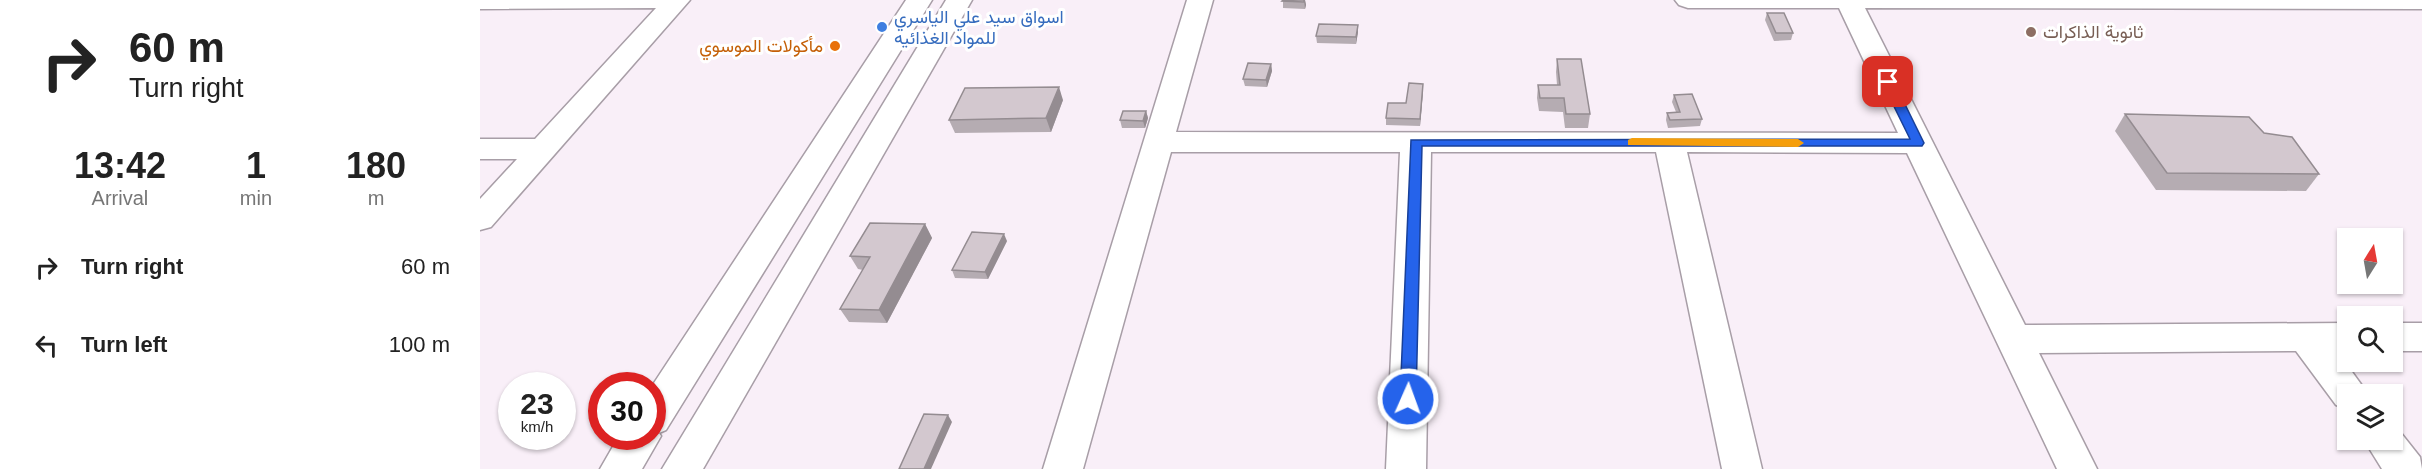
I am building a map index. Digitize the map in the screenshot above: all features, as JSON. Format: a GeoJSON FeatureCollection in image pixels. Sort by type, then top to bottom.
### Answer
{"type":"FeatureCollection","features":[{"type":"Feature","properties":{"kind":"street"},"geometry":{"type":"LineString","coordinates":[[480,1],[656,0]]}},
{"type":"Feature","properties":{"kind":"street"},"geometry":{"type":"LineString","coordinates":[[480,219],[677,0]]}},
{"type":"Feature","properties":{"kind":"street"},"geometry":{"type":"LineString","coordinates":[[666,396],[918,0]]}},
{"type":"Feature","properties":{"kind":"street"},"geometry":{"type":"LineString","coordinates":[[682,469],[959,0]]}},
{"type":"Feature","properties":{"kind":"street"},"geometry":{"type":"LineString","coordinates":[[1063,469],[1200,0]]}},
{"type":"Feature","properties":{"kind":"street"},"geometry":{"type":"LineString","coordinates":[[1688,0],[2422,1]]}},
{"type":"Feature","properties":{"kind":"street"},"geometry":{"type":"LineString","coordinates":[[1848,0],[2077,469]]}},
{"type":"Feature","properties":{"kind":"street"},"geometry":{"type":"LineString","coordinates":[[1159,142],[1918,143]]}},
{"type":"Feature","properties":{"kind":"street"},"geometry":{"type":"LineString","coordinates":[[1406,469],[1416,142]]}},
{"type":"Feature","properties":{"kind":"street"},"geometry":{"type":"LineString","coordinates":[[1669,142],[1742,469]]}},
{"type":"Feature","properties":{"kind":"street"},"geometry":{"type":"LineString","coordinates":[[480,149],[543,149]]}},
{"type":"Feature","properties":{"kind":"street"},"geometry":{"type":"LineString","coordinates":[[2013,339],[2337,337]]}},
{"type":"Feature","properties":{"kind":"street"},"geometry":{"type":"LineString","coordinates":[[2403,337],[2422,337]]}},
{"type":"Feature","properties":{"kind":"street"},"geometry":{"type":"LineString","coordinates":[[2306,338],[2341,384]]}},
{"type":"Feature","properties":{"kind":"street"},"geometry":{"type":"LineString","coordinates":[[621,469],[633,450]]}},
{"type":"Feature","properties":{"kind":"street"},"geometry":{"type":"LineString","coordinates":[[2392,450],[2406,469]]}},
{"type":"Feature","properties":{"kind":"building"},"geometry":{"type":"Polygon","coordinates":[[[1304,0],[1304,2],[1282,1],[1304,0]]]}},
{"type":"Feature","properties":{"kind":"building"},"geometry":{"type":"Polygon","coordinates":[[[1767,13],[1784,13],[1793,33],[1776,33],[1767,13]]]}},
{"type":"Feature","properties":{"kind":"building"},"geometry":{"type":"Polygon","coordinates":[[[1319,24],[1358,25],[1356,37],[1316,36],[1319,24]]]}},
{"type":"Feature","properties":{"kind":"building"},"geometry":{"type":"Polygon","coordinates":[[[1557,59],[1581,59],[1590,114],[1566,114],[1564,98],[1540,98],[1538,85],[1560,85],[1557,59]]]}},
{"type":"Feature","properties":{"kind":"building"},"geometry":{"type":"Polygon","coordinates":[[[1248,63],[1271,64],[1266,80],[1243,79],[1248,63]]]}},
{"type":"Feature","properties":{"kind":"building"},"geometry":{"type":"Polygon","coordinates":[[[1409,83],[1423,84],[1420,119],[1386,118],[1388,103],[1406,103],[1409,83]]]}},
{"type":"Feature","properties":{"kind":"building"},"geometry":{"type":"Polygon","coordinates":[[[1059,87],[1046,118],[949,120],[965,88],[1059,87]]]}},
{"type":"Feature","properties":{"kind":"building"},"geometry":{"type":"Polygon","coordinates":[[[1692,94],[1702,119],[1670,120],[1667,113],[1680,112],[1674,95],[1692,94]]]}},
{"type":"Feature","properties":{"kind":"building"},"geometry":{"type":"Polygon","coordinates":[[[1123,111],[1146,111],[1143,121],[1120,120],[1123,111]]]}},
{"type":"Feature","properties":{"kind":"building"},"geometry":{"type":"Polygon","coordinates":[[[2125,114],[2249,117],[2264,133],[2292,137],[2319,174],[2167,173],[2125,114]]]}},
{"type":"Feature","properties":{"kind":"building"},"geometry":{"type":"Polygon","coordinates":[[[870,223],[925,224],[879,310],[840,309],[870,257],[850,256],[870,223]]]}},
{"type":"Feature","properties":{"kind":"building"},"geometry":{"type":"Polygon","coordinates":[[[972,232],[1004,234],[985,272],[952,270],[972,232]]]}},
{"type":"Feature","properties":{"kind":"building"},"geometry":{"type":"Polygon","coordinates":[[[924,414],[948,415],[924,469],[899,469],[924,414]]]}},
{"type":"Feature","properties":{"kind":"slow traffic"},"geometry":{"type":"LineString","coordinates":[[1632,142],[1798,143]]}},
{"type":"Feature","properties":{"kind":"place","name":"اسواق سيد علي الياسري للمواد الغذائيه"},"geometry":{"type":"Point","coordinates":[882,27]}},
{"type":"Feature","properties":{"kind":"place","name":"ثانوية الذاكرات"},"geometry":{"type":"Point","coordinates":[2031,32]}},
{"type":"Feature","properties":{"kind":"place","name":"مأكولات الموسوي"},"geometry":{"type":"Point","coordinates":[835,46]}},
{"type":"Feature","properties":{"kind":"route"},"geometry":{"type":"LineString","coordinates":[[1408,399],[1416,142],[1918,143],[1888,82]]}}]}
